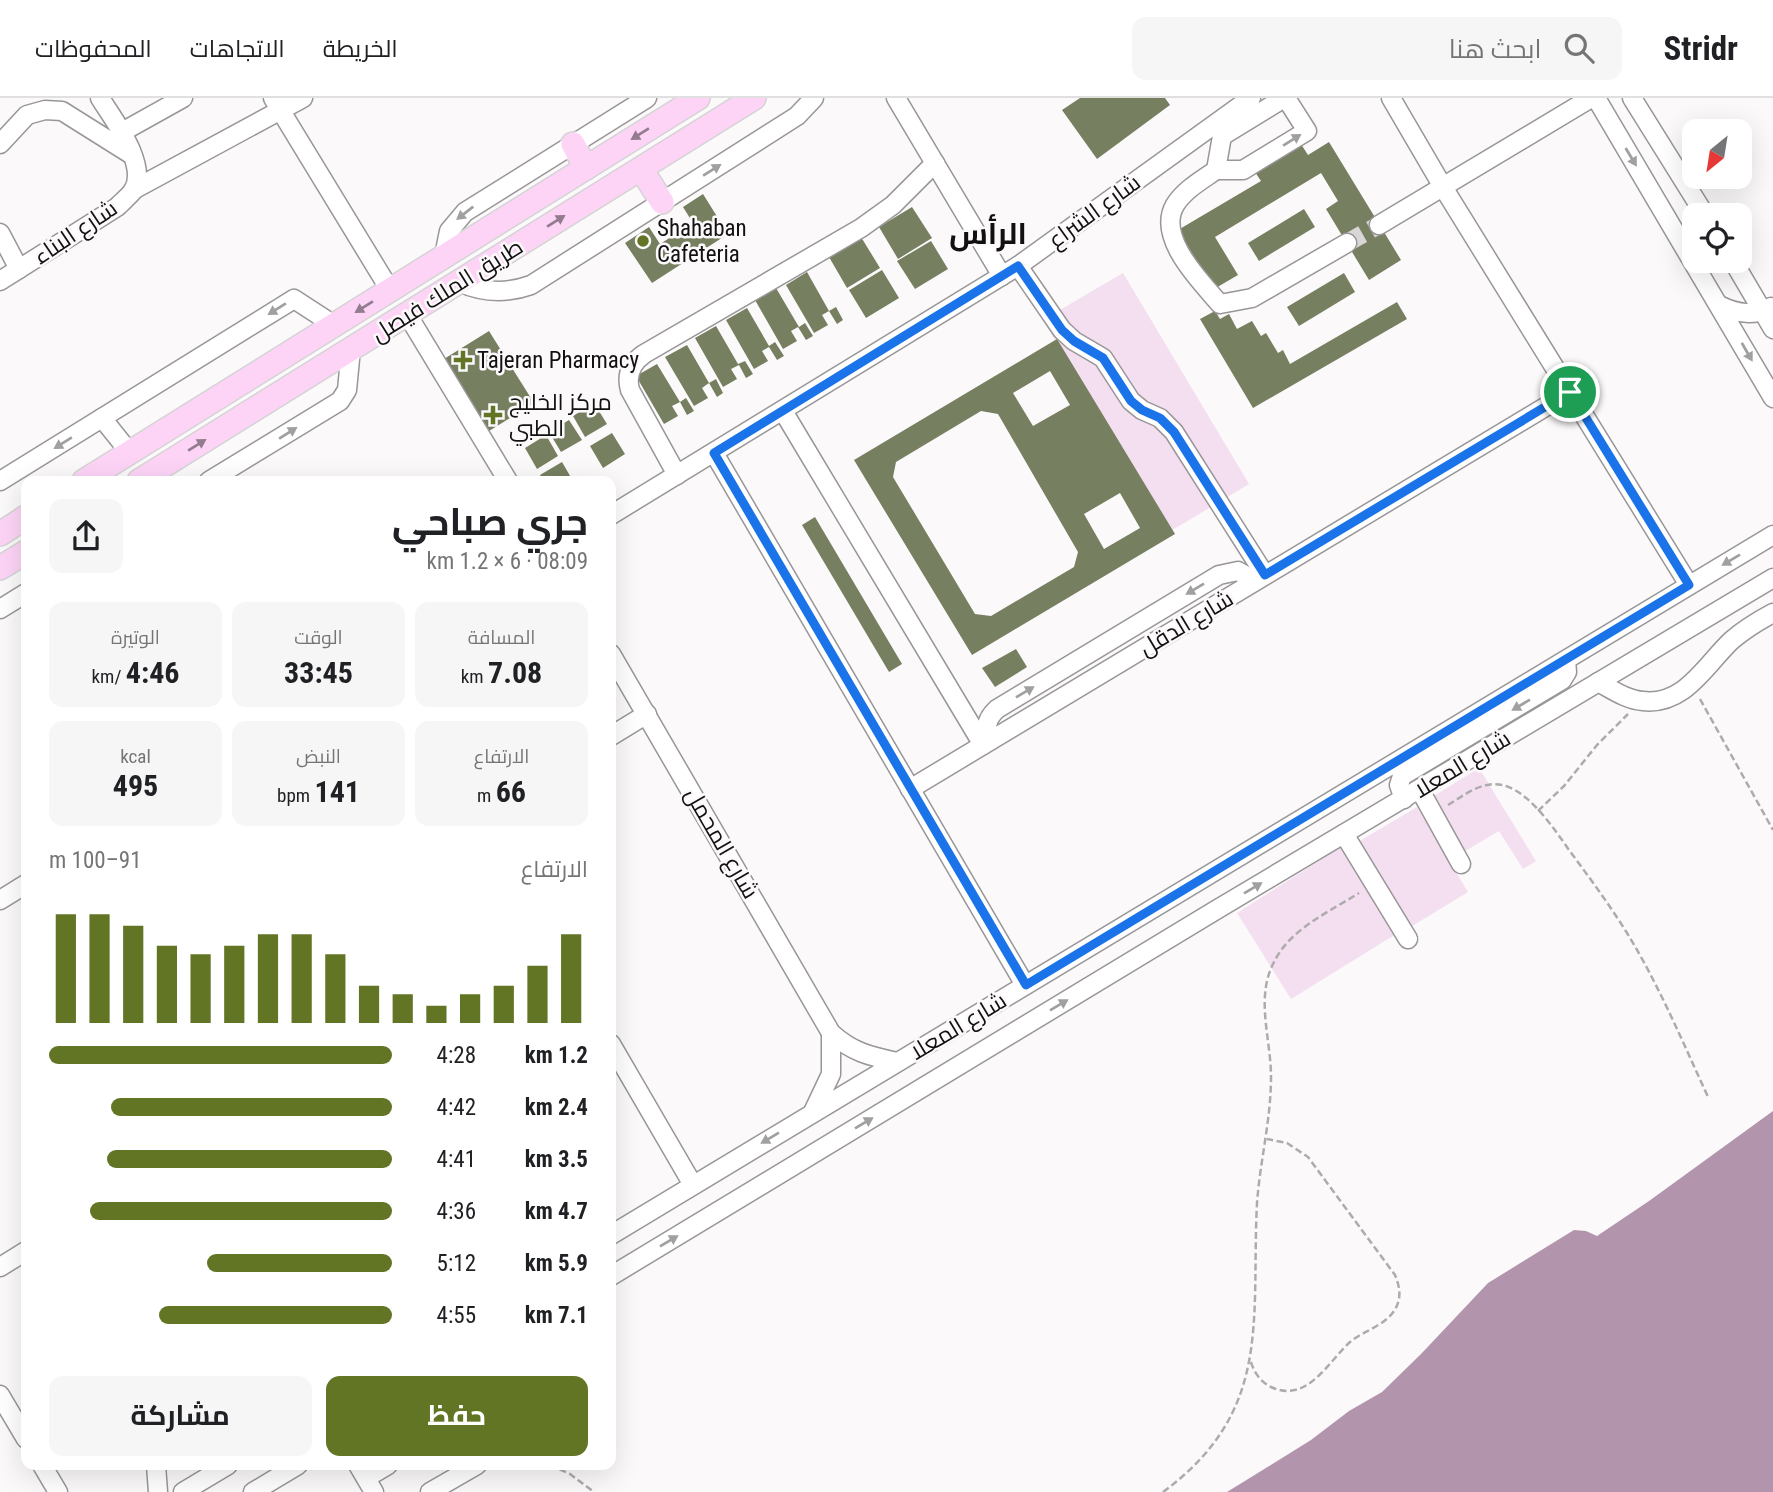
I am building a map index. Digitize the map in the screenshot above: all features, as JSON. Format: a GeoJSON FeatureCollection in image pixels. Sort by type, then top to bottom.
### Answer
{"type":"FeatureCollection","features":[{"type":"Feature","properties":{"kind":"main road","name":"طريق الملك فيصل"},"geometry":{"type":"LineString","coordinates":[[92,476],[698,98]]}},
{"type":"Feature","properties":{"kind":"main road","name":"طريق الملك فيصل"},"geometry":{"type":"LineString","coordinates":[[147,476],[754,98]]}},
{"type":"Feature","properties":{"kind":"main road"},"geometry":{"type":"LineString","coordinates":[[573,144],[586,168]]}},
{"type":"Feature","properties":{"kind":"main road"},"geometry":{"type":"LineString","coordinates":[[641,169],[662,202]]}},
{"type":"Feature","properties":{"kind":"main road"},"geometry":{"type":"LineString","coordinates":[[269,366],[263,376],[264,388],[270,393],[280,394]]}},
{"type":"Feature","properties":{"kind":"main road"},"geometry":{"type":"LineString","coordinates":[[0,534],[21,520]]}},
{"type":"Feature","properties":{"kind":"main road"},"geometry":{"type":"LineString","coordinates":[[0,568],[21,555]]}},
{"type":"Feature","properties":{"kind":"street","name":"شارع البناء"},"geometry":{"type":"LineString","coordinates":[[0,281],[117,207],[133,190],[138,175],[133,156],[122,132],[100,98]]}},
{"type":"Feature","properties":{"kind":"street"},"geometry":{"type":"LineString","coordinates":[[122,132],[183,98]]}},
{"type":"Feature","properties":{"kind":"street"},"geometry":{"type":"LineString","coordinates":[[133,190],[277,105],[303,98]]}},
{"type":"Feature","properties":{"kind":"street"},"geometry":{"type":"LineString","coordinates":[[444,256],[446,239],[459,217],[647,98]]}},
{"type":"Feature","properties":{"kind":"street"},"geometry":{"type":"LineString","coordinates":[[459,282],[495,292],[531,285],[797,116],[814,98]]}},
{"type":"Feature","properties":{"kind":"street"},"geometry":{"type":"LineString","coordinates":[[896,98],[1002,276]]}},
{"type":"Feature","properties":{"kind":"street","name":"شارع الشراع"},"geometry":{"type":"LineString","coordinates":[[616,512],[1018,266],[1251,98]]}},
{"type":"Feature","properties":{"kind":"street"},"geometry":{"type":"LineString","coordinates":[[1216,170],[1222,136],[1285,98],[1307,131],[1243,170],[1216,170],[1183,195],[1174,207],[1169,222],[1172,238],[1192,271],[1220,304],[1252,298],[1347,243]]}},
{"type":"Feature","properties":{"kind":"street"},"geometry":{"type":"LineString","coordinates":[[1391,98],[1689,585]]}},
{"type":"Feature","properties":{"kind":"street"},"geometry":{"type":"LineString","coordinates":[[1379,225],[1594,98],[1721,306],[1773,398]]}},
{"type":"Feature","properties":{"kind":"street"},"geometry":{"type":"LineString","coordinates":[[1632,98],[1698,203]]}},
{"type":"Feature","properties":{"kind":"street"},"geometry":{"type":"LineString","coordinates":[[277,105],[390,290]]}},
{"type":"Feature","properties":{"kind":"street"},"geometry":{"type":"LineString","coordinates":[[0,144],[27,115],[45,110],[62,111],[133,156]]}},
{"type":"Feature","properties":{"kind":"street"},"geometry":{"type":"LineString","coordinates":[[1222,136],[1243,170]]}},
{"type":"Feature","properties":{"kind":"street"},"geometry":{"type":"LineString","coordinates":[[677,475],[630,390],[628,376],[634,363],[644,354],[861,228],[893,205],[935,163]]}},
{"type":"Feature","properties":{"kind":"street"},"geometry":{"type":"LineString","coordinates":[[0,233],[19,269]]}},
{"type":"Feature","properties":{"kind":"street"},"geometry":{"type":"LineString","coordinates":[[1018,266],[1062,330],[1074,341],[1103,358],[1131,401],[1142,410],[1160,418],[1174,432],[1260,578]]}},
{"type":"Feature","properties":{"kind":"street"},"geometry":{"type":"LineString","coordinates":[[1741,273],[1768,309],[1773,329]]}},
{"type":"Feature","properties":{"kind":"street"},"geometry":{"type":"LineString","coordinates":[[0,481],[294,299],[334,325]]}},
{"type":"Feature","properties":{"kind":"street"},"geometry":{"type":"LineString","coordinates":[[1721,306],[1734,312],[1768,309]]}},
{"type":"Feature","properties":{"kind":"street"},"geometry":{"type":"LineString","coordinates":[[407,314],[505,476]]}},
{"type":"Feature","properties":{"kind":"street"},"geometry":{"type":"LineString","coordinates":[[217,476],[340,401],[347,390],[351,349]]}},
{"type":"Feature","properties":{"kind":"street","name":"شارع الدقل"},"geometry":{"type":"LineString","coordinates":[[910,789],[1570,392]]}},
{"type":"Feature","properties":{"kind":"street"},"geometry":{"type":"LineString","coordinates":[[783,411],[987,743]]}},
{"type":"Feature","properties":{"kind":"street"},"geometry":{"type":"LineString","coordinates":[[102,418],[130,453]]}},
{"type":"Feature","properties":{"kind":"street"},"geometry":{"type":"LineString","coordinates":[[714,453],[1026,985]]}},
{"type":"Feature","properties":{"kind":"street","name":"شارع المعلا"},"geometry":{"type":"LineString","coordinates":[[616,1231],[1773,535]]}},
{"type":"Feature","properties":{"kind":"street"},"geometry":{"type":"LineString","coordinates":[[987,743],[988,719],[997,709],[1111,640],[1225,572],[1238,571],[1260,578]]}},
{"type":"Feature","properties":{"kind":"street","name":"شارع المعلا"},"geometry":{"type":"LineString","coordinates":[[616,1273],[1773,578]]}},
{"type":"Feature","properties":{"kind":"street"},"geometry":{"type":"LineString","coordinates":[[0,609],[21,596]]}},
{"type":"Feature","properties":{"kind":"street"},"geometry":{"type":"LineString","coordinates":[[1598,682],[1623,696],[1644,702],[1666,699],[1691,684],[1732,640],[1757,621],[1773,613]]}},
{"type":"Feature","properties":{"kind":"street"},"geometry":{"type":"LineString","coordinates":[[1111,640],[1123,661]]}},
{"type":"Feature","properties":{"kind":"street"},"geometry":{"type":"LineString","coordinates":[[1461,864],[1433,813],[1399,785],[1402,776],[1558,683],[1567,672],[1566,661]]}},
{"type":"Feature","properties":{"kind":"street","name":"شارع المحمل"},"geometry":{"type":"LineString","coordinates":[[616,662],[831,1033],[846,1047],[897,1062]]}},
{"type":"Feature","properties":{"kind":"street"},"geometry":{"type":"LineString","coordinates":[[616,733],[647,714]]}},
{"type":"Feature","properties":{"kind":"street"},"geometry":{"type":"LineString","coordinates":[[1344,834],[1408,939]]}},
{"type":"Feature","properties":{"kind":"street"},"geometry":{"type":"LineString","coordinates":[[0,900],[21,887]]}},
{"type":"Feature","properties":{"kind":"street","name":"شارع المحمل"},"geometry":{"type":"LineString","coordinates":[[813,1113],[831,1074],[831,1033]]}},
{"type":"Feature","properties":{"kind":"street"},"geometry":{"type":"LineString","coordinates":[[616,1053],[693,1185]]}},
{"type":"Feature","properties":{"kind":"street"},"geometry":{"type":"LineString","coordinates":[[0,1267],[21,1254]]}},
{"type":"Feature","properties":{"kind":"street"},"geometry":{"type":"LineString","coordinates":[[0,1395],[21,1431]]}},
{"type":"Feature","properties":{"kind":"street"},"geometry":{"type":"LineString","coordinates":[[45,1470],[58,1492]]}},
{"type":"Feature","properties":{"kind":"street"},"geometry":{"type":"LineString","coordinates":[[157,1470],[159,1492]]}},
{"type":"Feature","properties":{"kind":"street"},"geometry":{"type":"LineString","coordinates":[[183,1492],[220,1470]]}},
{"type":"Feature","properties":{"kind":"street"},"geometry":{"type":"LineString","coordinates":[[253,1492],[279,1485],[293,1470]]}},
{"type":"Feature","properties":{"kind":"street"},"geometry":{"type":"LineString","coordinates":[[430,1492],[468,1470]]}},
{"type":"Feature","properties":{"kind":"path"},"geometry":{"type":"LineString","coordinates":[[1691,684],[1773,830]]}},
{"type":"Feature","properties":{"kind":"path"},"geometry":{"type":"LineString","coordinates":[[1538,811],[1570,780],[1609,731],[1644,702]]}},
{"type":"Feature","properties":{"kind":"path"},"geometry":{"type":"LineString","coordinates":[[1433,813],[1479,787],[1496,784],[1519,793],[1551,824],[1627,934],[1657,988],[1709,1099]]}},
{"type":"Feature","properties":{"kind":"path"},"geometry":{"type":"LineString","coordinates":[[1163,1492],[1191,1469],[1219,1436],[1238,1400],[1251,1361],[1257,1304],[1258,1200],[1267,1139],[1271,1077],[1264,997],[1269,973],[1279,951],[1295,934],[1374,883]]}},
{"type":"Feature","properties":{"kind":"path"},"geometry":{"type":"LineString","coordinates":[[1251,1361],[1262,1380],[1275,1388],[1291,1391],[1306,1386],[1349,1343],[1389,1318],[1398,1305],[1399,1297],[1395,1275],[1308,1157],[1287,1143],[1267,1139]]}},
{"type":"Feature","properties":{"kind":"path"},"geometry":{"type":"LineString","coordinates":[[561,1470],[594,1492]]}},
{"type":"Feature","properties":{"kind":"shaded area"},"geometry":{"type":"Polygon","coordinates":[[[1123,273],[1249,484],[1169,532],[1043,320],[1123,273]]]}},
{"type":"Feature","properties":{"kind":"shaded area"},"geometry":{"type":"Polygon","coordinates":[[[1479,768],[1536,861],[1523,869],[1499,831],[1462,853],[1429,799],[1479,768]]]}},
{"type":"Feature","properties":{"kind":"shaded area"},"geometry":{"type":"Polygon","coordinates":[[[1417,807],[1468,892],[1409,928],[1358,842],[1417,807]]]}},
{"type":"Feature","properties":{"kind":"shaded area"},"geometry":{"type":"Polygon","coordinates":[[[1341,847],[1396,934],[1291,999],[1237,913],[1341,847]]]}},
{"type":"Feature","properties":{"kind":"shaded area"},"geometry":{"type":"Polygon","coordinates":[[[1773,1111],[1773,1492],[1227,1492],[1382,1392],[1488,1283],[1574,1230],[1597,1236],[1773,1111]]]}},
{"type":"Feature","properties":{"kind":"building"},"geometry":{"type":"Polygon","coordinates":[[[1080,98],[1165,98],[1170,105],[1097,159],[1062,110],[1080,98]]]}},
{"type":"Feature","properties":{"kind":"building"},"geometry":{"type":"Polygon","coordinates":[[[1299,141],[1308,155],[1329,142],[1401,260],[1369,280],[1326,209],[1338,201],[1321,173],[1215,237],[1238,275],[1214,289],[1178,230],[1261,181],[1253,169],[1299,141]]]}},
{"type":"Feature","properties":{"kind":"building"},"geometry":{"type":"Polygon","coordinates":[[[703,194],[728,234],[652,283],[625,243],[649,227],[660,244],[693,223],[683,207],[703,194]]]}},
{"type":"Feature","properties":{"kind":"building"},"geometry":{"type":"Polygon","coordinates":[[[912,207],[932,238],[898,259],[879,227],[912,207]]]}},
{"type":"Feature","properties":{"kind":"building"},"geometry":{"type":"Polygon","coordinates":[[[1304,209],[1315,227],[1259,261],[1248,243],[1304,209]]]}},
{"type":"Feature","properties":{"kind":"building"},"geometry":{"type":"Polygon","coordinates":[[[861,237],[880,268],[847,288],[829,257],[861,237]]]}},
{"type":"Feature","properties":{"kind":"building"},"geometry":{"type":"Polygon","coordinates":[[[931,241],[948,269],[915,289],[897,261],[931,241]]]}},
{"type":"Feature","properties":{"kind":"building"},"geometry":{"type":"Polygon","coordinates":[[[882,270],[899,298],[866,318],[849,290],[882,270]]]}},
{"type":"Feature","properties":{"kind":"building"},"geometry":{"type":"Polygon","coordinates":[[[807,272],[829,311],[822,315],[828,325],[814,333],[786,285],[807,272]]]}},
{"type":"Feature","properties":{"kind":"building"},"geometry":{"type":"Polygon","coordinates":[[[1344,273],[1355,292],[1299,326],[1287,307],[1344,273]]]}},
{"type":"Feature","properties":{"kind":"building"},"geometry":{"type":"Polygon","coordinates":[[[776,288],[799,327],[805,323],[813,336],[806,340],[798,327],[791,331],[797,341],[783,349],[755,300],[776,288]]]}},
{"type":"Feature","properties":{"kind":"building"},"geometry":{"type":"Polygon","coordinates":[[[1397,302],[1407,319],[1253,408],[1200,319],[1215,311],[1220,319],[1229,314],[1237,329],[1252,321],[1261,336],[1266,333],[1278,353],[1283,350],[1290,364],[1397,302]]]}},
{"type":"Feature","properties":{"kind":"building"},"geometry":{"type":"Polygon","coordinates":[[[836,307],[843,320],[837,324],[829,311],[836,307]]]}},
{"type":"Feature","properties":{"kind":"building"},"geometry":{"type":"Polygon","coordinates":[[[747,308],[769,346],[775,342],[784,356],[777,360],[769,347],[762,351],[768,361],[754,369],[726,320],[747,308]]]}},
{"type":"Feature","properties":{"kind":"building"},"geometry":{"type":"Polygon","coordinates":[[[716,326],[738,364],[745,361],[753,374],[746,378],[739,365],[731,369],[737,379],[723,387],[695,338],[716,326]]]}},
{"type":"Feature","properties":{"kind":"building"},"geometry":{"type":"Polygon","coordinates":[[[489,331],[534,403],[489,431],[444,359],[489,331]]]}},
{"type":"Feature","properties":{"kind":"building"},"geometry":{"type":"Polygon","coordinates":[[[1057,339],[1175,534],[972,655],[854,460],[1057,339]],[[1050,371],[1013,393],[1033,426],[1070,405],[1050,371]],[[981,411],[896,462],[893,477],[975,614],[991,616],[1074,567],[1078,552],[998,414],[981,411]],[[1120,493],[1084,514],[1104,549],[1140,528],[1120,493]]]}},
{"type":"Feature","properties":{"kind":"building"},"geometry":{"type":"Polygon","coordinates":[[[687,345],[709,383],[702,388],[708,398],[694,406],[665,357],[687,345]]]}},
{"type":"Feature","properties":{"kind":"building"},"geometry":{"type":"Polygon","coordinates":[[[657,364],[680,402],[672,406],[678,416],[664,424],[636,376],[657,364]]]}},
{"type":"Feature","properties":{"kind":"building"},"geometry":{"type":"Polygon","coordinates":[[[716,379],[723,393],[717,397],[709,383],[716,379]]]}},
{"type":"Feature","properties":{"kind":"building"},"geometry":{"type":"Polygon","coordinates":[[[686,398],[694,411],[687,415],[680,402],[686,398]]]}},
{"type":"Feature","properties":{"kind":"building"},"geometry":{"type":"Polygon","coordinates":[[[594,403],[607,424],[585,437],[573,416],[594,403]]]}},
{"type":"Feature","properties":{"kind":"building"},"geometry":{"type":"Polygon","coordinates":[[[569,420],[582,440],[561,452],[549,432],[569,420]]]}},
{"type":"Feature","properties":{"kind":"building"},"geometry":{"type":"Polygon","coordinates":[[[612,433],[625,454],[603,468],[590,446],[612,433]]]}},
{"type":"Feature","properties":{"kind":"building"},"geometry":{"type":"Polygon","coordinates":[[[546,435],[558,456],[537,469],[525,448],[546,435]]]}},
{"type":"Feature","properties":{"kind":"building"},"geometry":{"type":"Polygon","coordinates":[[[562,462],[570,476],[541,476],[562,462]]]}},
{"type":"Feature","properties":{"kind":"building"},"geometry":{"type":"Polygon","coordinates":[[[815,517],[902,664],[889,672],[802,525],[815,517]]]}},
{"type":"Feature","properties":{"kind":"building"},"geometry":{"type":"Polygon","coordinates":[[[1016,649],[1027,667],[995,687],[982,668],[1016,649]]]}},
{"type":"Feature","properties":{"kind":"tunnel"},"geometry":{"type":"LineString","coordinates":[[1347,243],[1379,225]]}},
{"type":"Feature","properties":{"kind":"place","name":"Shahaban Cafeteria"},"geometry":{"type":"Point","coordinates":[643,241]}},
{"type":"Feature","properties":{"kind":"place","name":"Tajeran Pharmacy"},"geometry":{"type":"Point","coordinates":[463,360]}},
{"type":"Feature","properties":{"kind":"place","name":"مركز الخليج الطبي"},"geometry":{"type":"Point","coordinates":[493,415]}},
{"type":"Feature","properties":{"kind":"district","name":"الرأس"},"geometry":{"type":"Point","coordinates":[988,234]}},
{"type":"Feature","properties":{"kind":"route"},"geometry":{"type":"LineString","coordinates":[[1018,266],[1062,330],[1074,341],[1103,358],[1131,401],[1142,410],[1160,418],[1174,432],[1265,575],[1570,392],[1689,585],[1026,985],[714,453],[1018,266]]}}]}
